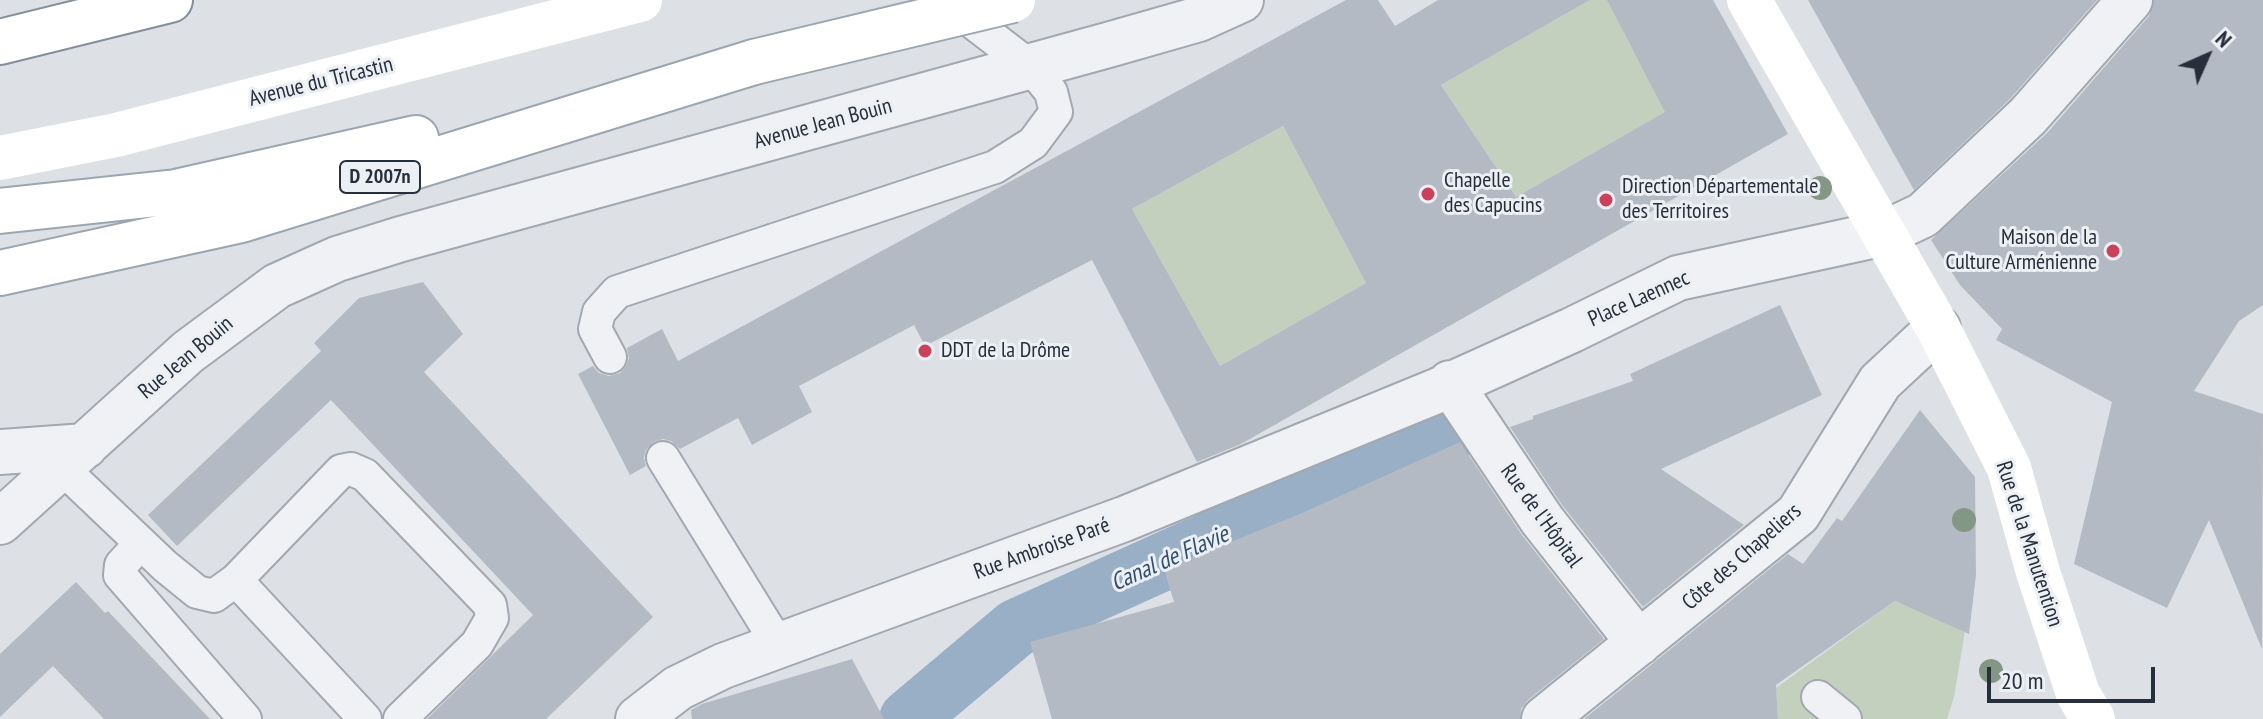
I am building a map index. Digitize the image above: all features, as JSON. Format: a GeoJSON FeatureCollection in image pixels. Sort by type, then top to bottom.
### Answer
{"type":"FeatureCollection","features":[{"type":"Feature","properties":{"kind":"main road"},"geometry":{"type":"LineString","coordinates":[[0,42],[170,0]]}},
{"type":"Feature","properties":{"kind":"main road","name":"Avenue du Tricastin"},"geometry":{"type":"LineString","coordinates":[[0,158],[116,135],[640,0]]}},
{"type":"Feature","properties":{"kind":"main road","name":"D 2007n"},"geometry":{"type":"LineString","coordinates":[[0,211],[176,192],[754,62],[1013,0]]}},
{"type":"Feature","properties":{"kind":"main road","name":"Rue de la Manutention"},"geometry":{"type":"LineString","coordinates":[[1759,11],[1938,328],[2009,468],[2038,572],[2078,694],[2093,719]]}},
{"type":"Feature","properties":{"kind":"main road","name":"D 2007n"},"geometry":{"type":"LineString","coordinates":[[0,273],[241,220],[754,62]]}},
{"type":"Feature","properties":{"kind":"street","name":"Avenue Jean Bouin"},"geometry":{"type":"LineString","coordinates":[[401,239],[1031,67],[1199,19],[1241,0]]}},
{"type":"Feature","properties":{"kind":"street","name":"Place Laennec"},"geometry":{"type":"LineString","coordinates":[[1450,383],[1572,330],[1678,278],[1885,233],[1923,215],[2017,126],[2130,0]]}},
{"type":"Feature","properties":{"kind":"street","name":"Rue Jean Bouin"},"geometry":{"type":"LineString","coordinates":[[2,518],[188,352],[277,286],[337,259],[401,239]]}},
{"type":"Feature","properties":{"kind":"street","name":"Côte des Chapeliers"},"geometry":{"type":"LineString","coordinates":[[1544,719],[1798,514],[1880,382],[1938,328]]}},
{"type":"Feature","properties":{"kind":"street","name":"Rue de l'Hôpital"},"geometry":{"type":"LineString","coordinates":[[1450,383],[1542,520],[1639,643]]}},
{"type":"Feature","properties":{"kind":"street","name":"Rue Ambroise Paré"},"geometry":{"type":"LineString","coordinates":[[638,719],[678,688],[723,666],[1124,519],[1450,383]]}},
{"type":"Feature","properties":{"kind":"street"},"geometry":{"type":"LineString","coordinates":[[0,452],[73,457]]}},
{"type":"Feature","properties":{"kind":"lane"},"geometry":{"type":"LineString","coordinates":[[610,357],[595,329],[599,312],[617,292],[995,167],[1033,143],[1056,112],[1051,92],[1031,67],[946,0]]}},
{"type":"Feature","properties":{"kind":"lane"},"geometry":{"type":"LineString","coordinates":[[73,457],[141,543],[197,592],[214,596],[236,580],[341,471],[351,469],[365,475],[490,605],[492,618],[477,644],[400,719]]}},
{"type":"Feature","properties":{"kind":"lane"},"geometry":{"type":"LineString","coordinates":[[663,458],[779,646]]}},
{"type":"Feature","properties":{"kind":"lane"},"geometry":{"type":"LineString","coordinates":[[141,543],[121,565],[120,575],[245,719]]}},
{"type":"Feature","properties":{"kind":"lane"},"geometry":{"type":"LineString","coordinates":[[236,580],[365,719]]}},
{"type":"Feature","properties":{"kind":"lane"},"geometry":{"type":"LineString","coordinates":[[1818,697],[1845,719]]}},
{"type":"Feature","properties":{"kind":"green space"},"geometry":{"type":"Polygon","coordinates":[[[1590,0],[1625,0],[1635,17],[1621,27],[1633,50],[1681,103],[1516,197],[1441,85],[1590,0]]]}},
{"type":"Feature","properties":{"kind":"green space"},"geometry":{"type":"Polygon","coordinates":[[[1283,126],[1366,283],[1220,366],[1132,209],[1283,126]]]}},
{"type":"Feature","properties":{"kind":"green space"},"geometry":{"type":"Polygon","coordinates":[[[1895,601],[1965,631],[1954,697],[1947,719],[1778,719],[1776,688],[1895,601]]]}},
{"type":"Feature","properties":{"kind":"building"},"geometry":{"type":"Polygon","coordinates":[[[1346,0],[1378,0],[1395,26],[1438,0],[1590,0],[1441,85],[1516,197],[1665,112],[1607,0],[1713,0],[1788,134],[1241,444],[1197,462],[1092,260],[925,346],[914,325],[799,386],[812,412],[752,445],[738,418],[680,449],[671,441],[663,439],[654,442],[646,450],[646,466],[630,475],[578,374],[593,366],[599,373],[609,376],[620,373],[629,358],[627,348],[662,329],[678,361],[1346,0]],[[1283,126],[1132,209],[1220,366],[1366,283],[1283,126]]]}},
{"type":"Feature","properties":{"kind":"building"},"geometry":{"type":"Polygon","coordinates":[[[1808,0],[2097,0],[2010,99],[1914,190],[1808,0]]]}},
{"type":"Feature","properties":{"kind":"building"},"geometry":{"type":"Polygon","coordinates":[[[2154,0],[2263,0],[2263,305],[2239,321],[2194,391],[2263,414],[2262,649],[2209,520],[2167,608],[2074,564],[2112,402],[1996,340],[2002,329],[1960,285],[1931,240],[2047,133],[2149,16],[2154,0]]]}},
{"type":"Feature","properties":{"kind":"building"},"geometry":{"type":"Polygon","coordinates":[[[423,282],[463,334],[424,372],[653,617],[546,719],[427,719],[533,615],[331,400],[177,546],[148,515],[321,351],[314,343],[359,298],[423,282]]]}},
{"type":"Feature","properties":{"kind":"building"},"geometry":{"type":"Polygon","coordinates":[[[1780,305],[1822,395],[1661,469],[1744,525],[1643,607],[1562,505],[1510,427],[1633,381],[1630,374],[1780,305]]]}},
{"type":"Feature","properties":{"kind":"building"},"geometry":{"type":"Polygon","coordinates":[[[1920,410],[1975,477],[1976,575],[1969,634],[1895,601],[1776,685],[1778,719],[1584,719],[1788,554],[1803,564],[1837,518],[1842,521],[1920,410]]]}},
{"type":"Feature","properties":{"kind":"building"},"geometry":{"type":"Polygon","coordinates":[[[1460,442],[1522,535],[1604,639],[1528,700],[1521,709],[1520,719],[1052,719],[1030,642],[1174,602],[1164,569],[1302,513],[1460,442]]]}},
{"type":"Feature","properties":{"kind":"building"},"geometry":{"type":"Polygon","coordinates":[[[76,582],[105,613],[108,611],[210,719],[104,719],[53,666],[0,717],[0,654],[76,582]]]}},
{"type":"Feature","properties":{"kind":"building"},"geometry":{"type":"Polygon","coordinates":[[[852,659],[884,719],[692,719],[691,710],[702,704],[852,659]]]}},
{"type":"Feature","properties":{"kind":"waterway","name":"Canal de Flavie"},"geometry":{"type":"LineString","coordinates":[[908,719],[1016,628],[1453,431]]}},
{"type":"Feature","properties":{"kind":"place","name":"Chapelle des Capucins"},"geometry":{"type":"Point","coordinates":[1428,194]}},
{"type":"Feature","properties":{"kind":"place","name":"Direction Départementale des Territoires"},"geometry":{"type":"Point","coordinates":[1606,200]}},
{"type":"Feature","properties":{"kind":"place","name":"Maison de la Culture Arménienne"},"geometry":{"type":"Point","coordinates":[2113,251]}},
{"type":"Feature","properties":{"kind":"place","name":"DDT de la Drôme"},"geometry":{"type":"Point","coordinates":[925,351]}}]}
